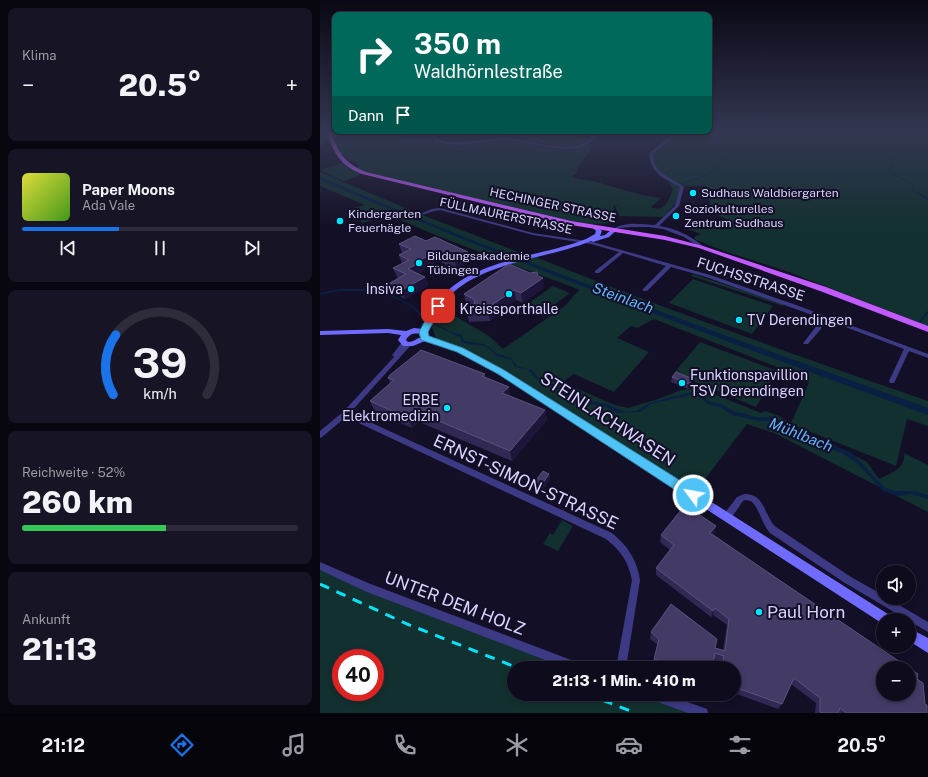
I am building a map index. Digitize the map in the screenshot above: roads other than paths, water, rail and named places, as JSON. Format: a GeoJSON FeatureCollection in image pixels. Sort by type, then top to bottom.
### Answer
{"type":"FeatureCollection","features":[{"type":"Feature","properties":{"kind":"main road","name":"HECHINGER STRASSE"},"geometry":{"type":"LineString","coordinates":[[345,163],[361,172],[547,218],[596,228],[675,240],[701,247],[823,288],[928,329]]}},
{"type":"Feature","properties":{"kind":"street"},"geometry":{"type":"LineString","coordinates":[[652,163],[656,171],[682,187],[677,206],[656,227]]}},
{"type":"Feature","properties":{"kind":"street","name":"FÜLLMAURERSTRASSE"},"geometry":{"type":"LineString","coordinates":[[422,214],[440,209],[533,234],[584,242]]}},
{"type":"Feature","properties":{"kind":"street","name":"HECHINGER STRASSE"},"geometry":{"type":"LineString","coordinates":[[614,230],[620,226],[656,227],[667,229],[701,247]]}},
{"type":"Feature","properties":{"kind":"street"},"geometry":{"type":"LineString","coordinates":[[595,237],[599,231],[596,228]]}},
{"type":"Feature","properties":{"kind":"street"},"geometry":{"type":"LineString","coordinates":[[584,242],[614,230]]}},
{"type":"Feature","properties":{"kind":"street"},"geometry":{"type":"LineString","coordinates":[[320,333],[384,332],[404,337],[417,343],[426,323],[436,308],[449,294],[473,277],[508,264],[605,236],[614,230]]}},
{"type":"Feature","properties":{"kind":"street"},"geometry":{"type":"LineString","coordinates":[[675,240],[682,236]]}},
{"type":"Feature","properties":{"kind":"street","name":"FUCHSSTRASSE"},"geometry":{"type":"LineString","coordinates":[[584,242],[726,282],[928,356]]}},
{"type":"Feature","properties":{"kind":"street"},"geometry":{"type":"LineString","coordinates":[[597,272],[621,252]]}},
{"type":"Feature","properties":{"kind":"street"},"geometry":{"type":"LineString","coordinates":[[645,290],[670,266]]}},
{"type":"Feature","properties":{"kind":"street"},"geometry":{"type":"LineString","coordinates":[[806,343],[820,326],[822,320],[820,316]]}},
{"type":"Feature","properties":{"kind":"street"},"geometry":{"type":"LineString","coordinates":[[320,435],[345,414],[392,360],[404,337],[421,333]]}},
{"type":"Feature","properties":{"kind":"street","name":"STEINLACHWASEN"},"geometry":{"type":"LineString","coordinates":[[421,333],[460,350],[501,372],[876,613]]}},
{"type":"Feature","properties":{"kind":"street"},"geometry":{"type":"LineString","coordinates":[[892,381],[907,348]]}},
{"type":"Feature","properties":{"kind":"street","name":"ERNST-SIMON-STRASSE"},"geometry":{"type":"LineString","coordinates":[[345,414],[609,536],[620,543],[628,554],[634,567],[636,580],[622,661]]}},
{"type":"Feature","properties":{"kind":"street"},"geometry":{"type":"LineString","coordinates":[[727,517],[740,499],[748,496],[756,501],[767,523],[773,530],[848,580],[928,627]]}},
{"type":"Feature","properties":{"kind":"street","name":"UNTER DEM HOLZ"},"geometry":{"type":"LineString","coordinates":[[320,566],[367,587],[561,661]]}},
{"type":"Feature","properties":{"kind":"street"},"geometry":{"type":"LineString","coordinates":[[916,638],[928,646]]}},
{"type":"Feature","properties":{"kind":"street"},"geometry":{"type":"LineString","coordinates":[[669,701],[702,713]]}},
{"type":"Feature","properties":{"kind":"water","name":"Steinlach"},"geometry":{"type":"Polygon","coordinates":[[[320,177],[395,209],[546,269],[698,326],[928,408],[928,415],[699,331],[546,272],[320,180],[320,177]]]}},
{"type":"Feature","properties":{"kind":"water"},"geometry":{"type":"Polygon","coordinates":[[[340,289],[371,289],[386,292],[412,305],[423,316],[449,331],[462,335],[464,341],[484,344],[495,353],[511,358],[517,366],[532,370],[537,377],[549,382],[568,394],[584,400],[606,404],[625,412],[637,411],[649,403],[695,391],[710,402],[721,404],[735,412],[755,417],[772,417],[802,436],[852,453],[885,488],[895,491],[914,491],[928,495],[928,499],[911,494],[898,496],[883,491],[858,464],[842,453],[790,435],[772,421],[759,421],[733,415],[720,407],[710,405],[695,394],[651,404],[640,412],[617,413],[604,406],[583,403],[566,395],[552,385],[535,378],[528,369],[515,367],[511,360],[495,355],[485,346],[466,344],[461,341],[461,338],[422,318],[413,308],[383,293],[369,291],[339,291],[320,295],[320,293],[340,289]]]}},
{"type":"Feature","properties":{"kind":"waterway"},"geometry":{"type":"LineString","coordinates":[[680,184],[710,173],[722,163]]}},
{"type":"Feature","properties":{"kind":"waterway"},"geometry":{"type":"LineString","coordinates":[[894,163],[888,170],[913,185],[913,191],[921,195]]}},
{"type":"Feature","properties":{"kind":"waterway"},"geometry":{"type":"LineString","coordinates":[[921,195],[928,199]]}},
{"type":"Feature","properties":{"kind":"waterway"},"geometry":{"type":"LineString","coordinates":[[925,315],[928,312]]}},
{"type":"Feature","properties":{"kind":"waterway"},"geometry":{"type":"LineString","coordinates":[[920,322],[924,317]]}},
{"type":"Feature","properties":{"kind":"railway"},"geometry":{"type":"LineString","coordinates":[[320,584],[407,624],[507,664]]}},
{"type":"Feature","properties":{"kind":"railway"},"geometry":{"type":"LineString","coordinates":[[604,701],[636,713]]}},
{"type":"Feature","properties":{"kind":"place","name":"Sudhaus Waldbiergarten"},"geometry":{"type":"Point","coordinates":[693,193]}},
{"type":"Feature","properties":{"kind":"place","name":"Soziokulturelles Zentrum Sudhaus"},"geometry":{"type":"Point","coordinates":[676,216]}},
{"type":"Feature","properties":{"kind":"place","name":"Kindergarten Feuerhägle"},"geometry":{"type":"Point","coordinates":[340,221]}},
{"type":"Feature","properties":{"kind":"place","name":"Bildungsakademie Tübingen"},"geometry":{"type":"Point","coordinates":[419,263]}},
{"type":"Feature","properties":{"kind":"place","name":"Insiva"},"geometry":{"type":"Point","coordinates":[411,289]}},
{"type":"Feature","properties":{"kind":"place","name":"Kreissporthalle"},"geometry":{"type":"Point","coordinates":[509,294]}},
{"type":"Feature","properties":{"kind":"place","name":"TV Derendingen"},"geometry":{"type":"Point","coordinates":[739,320]}},
{"type":"Feature","properties":{"kind":"place","name":"Funktionspavillion TSV Derendingen"},"geometry":{"type":"Point","coordinates":[682,383]}},
{"type":"Feature","properties":{"kind":"place","name":"ERBE Elektromedizin"},"geometry":{"type":"Point","coordinates":[447,408]}},
{"type":"Feature","properties":{"kind":"place","name":"Paul Horn"},"geometry":{"type":"Point","coordinates":[759,612]}},
{"type":"Feature","properties":{"kind":"water label","name":"Mühlbach"},"geometry":{"type":"Point","coordinates":[801,435]}}]}
